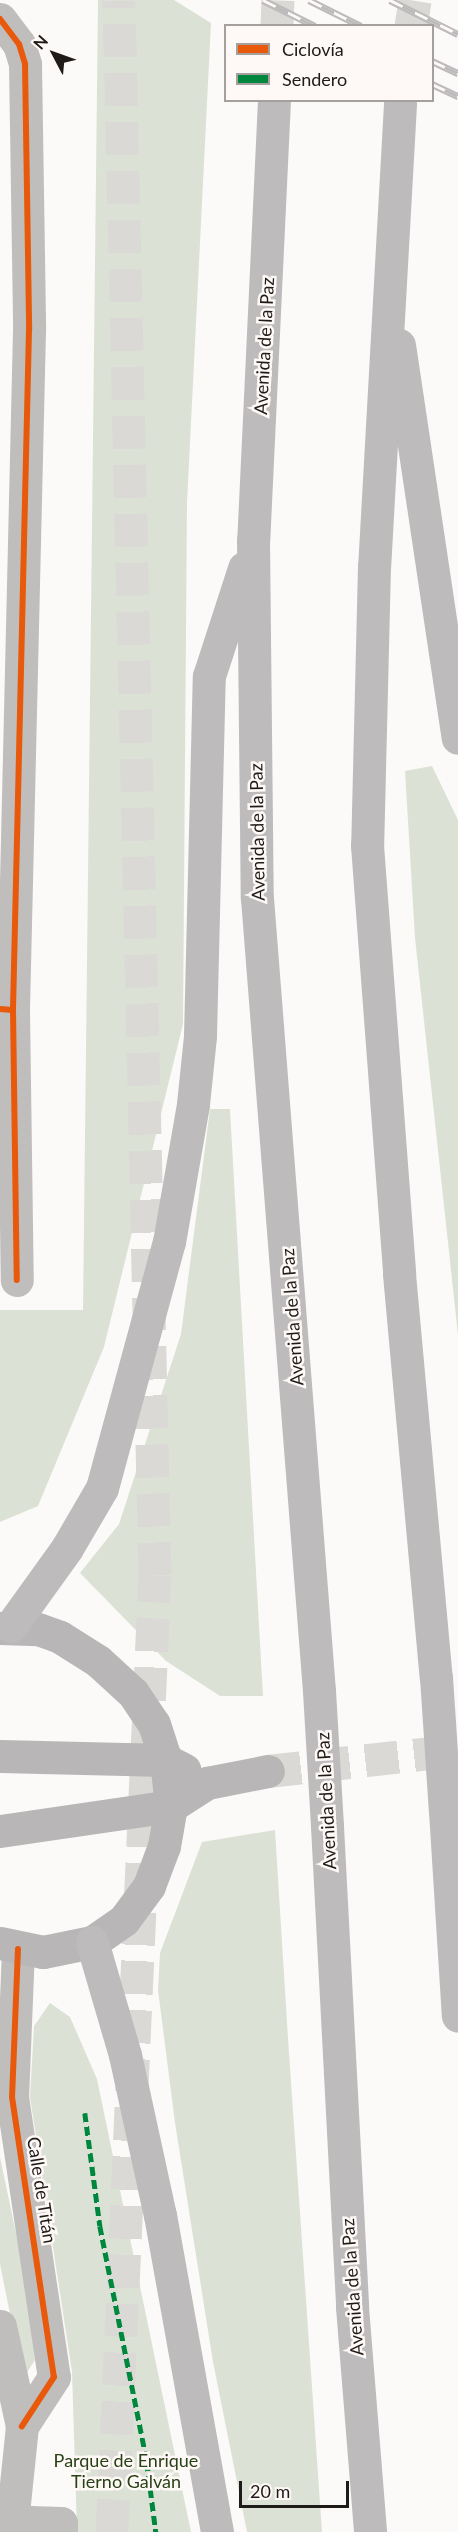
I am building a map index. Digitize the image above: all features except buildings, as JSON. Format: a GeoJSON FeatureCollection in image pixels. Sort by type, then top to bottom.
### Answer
{"type":"FeatureCollection","features":[{"type":"Feature","properties":{"kind":"highway","name":"Avenida de la Paz"},"geometry":{"type":"LineString","coordinates":[[274,102],[253,540],[257,898],[319,1691],[352,2307],[370,2532]]}},
{"type":"Feature","properties":{"kind":"highway"},"geometry":{"type":"LineString","coordinates":[[400,104],[388,269],[374,566],[367,845],[399,1274],[436,1677],[458,2016]]}},
{"type":"Feature","properties":{"kind":"highway"},"geometry":{"type":"LineString","coordinates":[[388,269],[458,738]]}},
{"type":"Feature","properties":{"kind":"highway"},"geometry":{"type":"LineString","coordinates":[[5,1627],[67,1548],[102,1488],[169,1242],[193,1104],[200,1036],[209,676],[253,540]]}},
{"type":"Feature","properties":{"kind":"highway"},"geometry":{"type":"LineString","coordinates":[[92,1942],[125,2055],[160,2215],[217,2532]]}},
{"type":"Feature","properties":{"kind":"main road"},"geometry":{"type":"LineString","coordinates":[[5,1627],[60,1637],[98,1661],[133,1693],[154,1724],[166,1760],[171,1806],[164,1846],[149,1886],[124,1920],[92,1942],[43,1952],[9,1946]]}},
{"type":"Feature","properties":{"kind":"main road"},"geometry":{"type":"LineString","coordinates":[[0,1756],[166,1760],[207,1783]]}},
{"type":"Feature","properties":{"kind":"main road"},"geometry":{"type":"LineString","coordinates":[[0,1831],[171,1806],[207,1783],[268,1771]]}},
{"type":"Feature","properties":{"kind":"street"},"geometry":{"type":"LineString","coordinates":[[0,19],[22,54],[27,107],[29,330],[6,1010],[17,1280]]}},
{"type":"Feature","properties":{"kind":"street","name":"Calle de Titán"},"geometry":{"type":"LineString","coordinates":[[9,1946],[12,2097],[54,2377],[22,2426]]}},
{"type":"Feature","properties":{"kind":"street","name":"Calle de Titán"},"geometry":{"type":"LineString","coordinates":[[0,2326],[22,2426],[7,2525],[61,2523],[61,2532]]}},
{"type":"Feature","properties":{"kind":"green space"},"geometry":{"type":"Polygon","coordinates":[[[98,0],[174,0],[211,23],[187,503],[183,1024],[104,1347],[38,1506],[0,1522],[0,1310],[83,1310],[98,0]]]}},
{"type":"Feature","properties":{"kind":"green space"},"geometry":{"type":"Polygon","coordinates":[[[432,766],[458,820],[458,1335],[415,938],[405,771],[432,766]]]}},
{"type":"Feature","properties":{"kind":"green space"},"geometry":{"type":"Polygon","coordinates":[[[210,1109],[230,1109],[263,1696],[220,1696],[166,1661],[80,1573],[119,1524],[181,1334],[210,1109]]]}},
{"type":"Feature","properties":{"kind":"green space"},"geometry":{"type":"Polygon","coordinates":[[[275,1830],[322,2532],[247,2532],[213,2362],[175,2123],[158,1990],[160,1953],[202,1842],[275,1830]]]}},
{"type":"Feature","properties":{"kind":"green space","name":"Parque de Enrique Tierno Galván"},"geometry":{"type":"Polygon","coordinates":[[[50,2003],[70,2017],[97,2079],[191,2532],[77,2532],[72,2372],[30,2097],[34,2026],[50,2003]]]}},
{"type":"Feature","properties":{"kind":"green space"},"geometry":{"type":"Polygon","coordinates":[[[0,2157],[26,2281],[35,2360],[23,2379],[0,2264],[0,2157]]]}},
{"type":"Feature","properties":{"kind":"tunnel"},"geometry":{"type":"LineString","coordinates":[[112,2532],[155,1575],[119,0]]}},
{"type":"Feature","properties":{"kind":"tunnel"},"geometry":{"type":"LineString","coordinates":[[277,24],[278,0]]}},
{"type":"Feature","properties":{"kind":"tunnel"},"geometry":{"type":"LineString","coordinates":[[411,24],[415,0]]}},
{"type":"Feature","properties":{"kind":"tunnel"},"geometry":{"type":"LineString","coordinates":[[268,1771],[458,1750]]}},
{"type":"Feature","properties":{"kind":"railway"},"geometry":{"type":"LineString","coordinates":[[263,0],[311,24]]}},
{"type":"Feature","properties":{"kind":"railway"},"geometry":{"type":"LineString","coordinates":[[309,0],[357,24]]}},
{"type":"Feature","properties":{"kind":"railway"},"geometry":{"type":"LineString","coordinates":[[390,0],[458,34]]}},
{"type":"Feature","properties":{"kind":"railway"},"geometry":{"type":"LineString","coordinates":[[434,62],[458,73]]}},
{"type":"Feature","properties":{"kind":"railway"},"geometry":{"type":"LineString","coordinates":[[434,85],[458,96]]}},
{"type":"Feature","properties":{"kind":"marked path"},"geometry":{"type":"LineString","coordinates":[[85,2113],[100,2226],[147,2462],[156,2532]]}},
{"type":"Feature","properties":{"kind":"cycle path"},"geometry":{"type":"LineString","coordinates":[[0,19],[19,44],[25,64],[29,330],[13,1010],[0,1009]]}},
{"type":"Feature","properties":{"kind":"cycle path"},"geometry":{"type":"LineString","coordinates":[[13,1010],[17,1280]]}},
{"type":"Feature","properties":{"kind":"cycle path"},"geometry":{"type":"LineString","coordinates":[[18,1949],[12,2097],[54,2377],[22,2426]]}}]}
